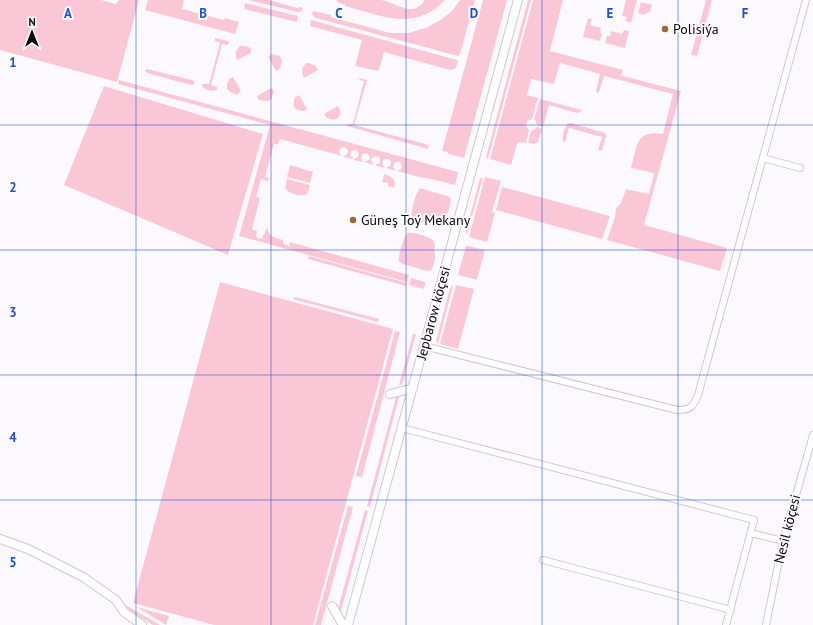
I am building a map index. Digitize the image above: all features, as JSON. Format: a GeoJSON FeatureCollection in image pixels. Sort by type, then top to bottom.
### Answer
{"type":"FeatureCollection","features":[{"type":"Feature","properties":{"kind":"street","name":"Jepbarow köçesi"},"geometry":{"type":"LineString","coordinates":[[348,625],[518,0]]}},
{"type":"Feature","properties":{"kind":"street"},"geometry":{"type":"LineString","coordinates":[[424,346],[678,410],[686,410],[691,408],[698,396],[806,0]]}},
{"type":"Feature","properties":{"kind":"street"},"geometry":{"type":"LineString","coordinates":[[763,158],[800,168]]}},
{"type":"Feature","properties":{"kind":"street"},"geometry":{"type":"LineString","coordinates":[[390,394],[413,388]]}},
{"type":"Feature","properties":{"kind":"street"},"geometry":{"type":"LineString","coordinates":[[402,428],[754,520],[726,625]]}},
{"type":"Feature","properties":{"kind":"street","name":"Nesil köçesi"},"geometry":{"type":"LineString","coordinates":[[766,625],[783,542],[813,435]]}},
{"type":"Feature","properties":{"kind":"street"},"geometry":{"type":"LineString","coordinates":[[751,533],[783,542]]}},
{"type":"Feature","properties":{"kind":"street"},"geometry":{"type":"LineString","coordinates":[[0,538],[28,549],[83,577],[116,600],[124,612],[142,625]]}},
{"type":"Feature","properties":{"kind":"street"},"geometry":{"type":"LineString","coordinates":[[543,560],[731,610]]}},
{"type":"Feature","properties":{"kind":"street"},"geometry":{"type":"LineString","coordinates":[[332,606],[343,625]]}},
{"type":"Feature","properties":{"kind":"shaded area"},"geometry":{"type":"Polygon","coordinates":[[[0,0],[101,0],[116,4],[119,0],[139,0],[117,82],[0,50],[0,0]]]}},
{"type":"Feature","properties":{"kind":"shaded area"},"geometry":{"type":"Polygon","coordinates":[[[148,0],[184,0],[182,9],[224,20],[225,18],[239,22],[235,34],[145,10],[148,0]]]}},
{"type":"Feature","properties":{"kind":"shaded area"},"geometry":{"type":"Polygon","coordinates":[[[248,0],[268,0],[297,8],[303,8],[301,12],[298,12],[248,0]]]}},
{"type":"Feature","properties":{"kind":"shaded area"},"geometry":{"type":"Polygon","coordinates":[[[336,0],[380,0],[404,8],[415,9],[425,0],[445,0],[434,10],[422,16],[410,19],[397,19],[372,14],[345,6],[336,0]]]}},
{"type":"Feature","properties":{"kind":"shaded area"},"geometry":{"type":"Polygon","coordinates":[[[460,0],[475,0],[460,54],[458,56],[316,18],[312,14],[313,11],[331,15],[331,17],[390,33],[409,33],[428,27],[442,19],[452,11],[460,0]]]}},
{"type":"Feature","properties":{"kind":"shaded area"},"geometry":{"type":"Polygon","coordinates":[[[483,0],[507,0],[464,158],[442,151],[483,0]]]}},
{"type":"Feature","properties":{"kind":"shaded area"},"geometry":{"type":"Polygon","coordinates":[[[528,0],[531,0],[488,159],[486,157],[528,0]]]}},
{"type":"Feature","properties":{"kind":"shaded area"},"geometry":{"type":"Polygon","coordinates":[[[533,0],[563,0],[550,51],[623,70],[621,75],[619,75],[681,91],[644,225],[727,248],[720,271],[607,240],[615,217],[616,208],[621,203],[626,189],[649,194],[654,173],[631,168],[636,147],[642,137],[647,134],[663,134],[673,94],[604,76],[599,92],[597,93],[596,91],[600,74],[560,63],[554,84],[531,79],[527,95],[538,98],[532,119],[527,121],[526,126],[529,130],[526,143],[520,142],[517,144],[511,165],[490,159],[533,0]]]}},
{"type":"Feature","properties":{"kind":"shaded area"},"geometry":{"type":"Polygon","coordinates":[[[626,0],[637,0],[631,23],[625,21],[627,17],[622,16],[626,0]]]}},
{"type":"Feature","properties":{"kind":"shaded area"},"geometry":{"type":"Polygon","coordinates":[[[706,0],[712,0],[697,56],[691,55],[706,0]]]}},
{"type":"Feature","properties":{"kind":"shaded area"},"geometry":{"type":"Polygon","coordinates":[[[641,2],[652,5],[650,12],[644,15],[638,13],[641,2]]]}},
{"type":"Feature","properties":{"kind":"shaded area"},"geometry":{"type":"Polygon","coordinates":[[[245,3],[298,16],[297,22],[244,9],[245,3]]]}},
{"type":"Feature","properties":{"kind":"shaded area"},"geometry":{"type":"Polygon","coordinates":[[[588,18],[592,19],[590,25],[601,28],[600,33],[602,34],[600,41],[583,37],[588,18]]]}},
{"type":"Feature","properties":{"kind":"shaded area"},"geometry":{"type":"Polygon","coordinates":[[[311,20],[457,60],[457,65],[455,68],[450,70],[384,52],[378,71],[355,66],[362,40],[310,26],[311,20]]]}},
{"type":"Feature","properties":{"kind":"shaded area"},"geometry":{"type":"Polygon","coordinates":[[[624,30],[629,31],[625,48],[605,43],[607,36],[610,36],[611,31],[622,34],[624,30]]]}},
{"type":"Feature","properties":{"kind":"shaded area"},"geometry":{"type":"Polygon","coordinates":[[[215,38],[228,41],[229,43],[227,45],[222,44],[211,85],[217,87],[217,90],[211,91],[202,86],[203,84],[209,84],[220,43],[215,41],[215,38]]]}},
{"type":"Feature","properties":{"kind":"shaded area"},"geometry":{"type":"Polygon","coordinates":[[[240,46],[249,47],[251,49],[251,53],[237,60],[236,53],[240,46]]]}},
{"type":"Feature","properties":{"kind":"shaded area"},"geometry":{"type":"Polygon","coordinates":[[[272,54],[280,56],[282,61],[280,69],[276,71],[268,57],[272,54]]]}},
{"type":"Feature","properties":{"kind":"shaded area"},"geometry":{"type":"Polygon","coordinates":[[[307,63],[316,66],[318,70],[304,78],[302,70],[307,63]]]}},
{"type":"Feature","properties":{"kind":"shaded area"},"geometry":{"type":"Polygon","coordinates":[[[147,69],[192,80],[194,81],[194,84],[191,85],[147,73],[145,71],[147,69]]]}},
{"type":"Feature","properties":{"kind":"shaded area"},"geometry":{"type":"Polygon","coordinates":[[[233,77],[241,91],[237,95],[227,89],[229,79],[233,77]]]}},
{"type":"Feature","properties":{"kind":"shaded area"},"geometry":{"type":"Polygon","coordinates":[[[359,78],[367,80],[354,125],[429,145],[428,149],[347,126],[348,124],[353,124],[364,81],[360,80],[359,78]]]}},
{"type":"Feature","properties":{"kind":"shaded area"},"geometry":{"type":"Polygon","coordinates":[[[119,80],[458,172],[455,185],[397,171],[401,169],[402,166],[400,162],[394,163],[393,167],[396,171],[386,168],[390,166],[391,162],[389,159],[383,160],[382,164],[385,168],[375,165],[380,163],[379,157],[375,156],[372,158],[371,161],[374,165],[364,162],[369,160],[370,157],[365,153],[361,158],[363,162],[354,160],[359,154],[354,150],[350,155],[353,159],[343,157],[348,151],[343,147],[339,152],[342,156],[280,139],[278,144],[274,144],[265,177],[269,178],[268,181],[261,179],[256,197],[260,198],[252,229],[257,231],[256,237],[262,239],[267,227],[271,235],[275,238],[283,240],[283,244],[289,246],[290,242],[409,275],[407,282],[239,236],[270,125],[118,84],[119,80]]]}},
{"type":"Feature","properties":{"kind":"shaded area"},"geometry":{"type":"Polygon","coordinates":[[[104,86],[263,134],[228,255],[64,185],[104,86]]]}},
{"type":"Feature","properties":{"kind":"shaded area"},"geometry":{"type":"Polygon","coordinates":[[[271,88],[274,91],[271,100],[259,100],[257,96],[271,88]]]}},
{"type":"Feature","properties":{"kind":"shaded area"},"geometry":{"type":"Polygon","coordinates":[[[299,95],[307,109],[304,111],[298,110],[294,107],[295,97],[299,95]]]}},
{"type":"Feature","properties":{"kind":"shaded area"},"geometry":{"type":"Polygon","coordinates":[[[540,99],[582,110],[577,113],[549,105],[543,127],[537,125],[534,120],[540,99]]]}},
{"type":"Feature","properties":{"kind":"shaded area"},"geometry":{"type":"Polygon","coordinates":[[[338,106],[340,109],[340,115],[338,118],[334,120],[327,118],[324,114],[338,106]]]}},
{"type":"Feature","properties":{"kind":"shaded area"},"geometry":{"type":"Polygon","coordinates":[[[569,123],[605,133],[606,136],[602,150],[598,151],[602,137],[569,128],[565,142],[563,141],[564,131],[569,123]]]}},
{"type":"Feature","properties":{"kind":"shaded area"},"geometry":{"type":"Polygon","coordinates":[[[537,127],[542,129],[538,142],[534,144],[528,143],[531,131],[537,127]]]}},
{"type":"Feature","properties":{"kind":"shaded area"},"geometry":{"type":"Polygon","coordinates":[[[290,165],[313,172],[310,183],[287,177],[290,165]]]}},
{"type":"Feature","properties":{"kind":"shaded area"},"geometry":{"type":"Polygon","coordinates":[[[384,174],[394,180],[394,188],[388,186],[388,183],[382,182],[384,174]]]}},
{"type":"Feature","properties":{"kind":"shaded area"},"geometry":{"type":"Polygon","coordinates":[[[483,177],[467,235],[466,232],[479,182],[483,177]]]}},
{"type":"Feature","properties":{"kind":"shaded area"},"geometry":{"type":"Polygon","coordinates":[[[485,177],[501,181],[492,212],[495,213],[487,242],[469,237],[485,177]]]}},
{"type":"Feature","properties":{"kind":"shaded area"},"geometry":{"type":"Polygon","coordinates":[[[287,179],[310,185],[308,192],[305,195],[297,195],[289,192],[285,188],[287,179]]]}},
{"type":"Feature","properties":{"kind":"shaded area"},"geometry":{"type":"Polygon","coordinates":[[[502,187],[610,216],[602,239],[496,210],[502,187]]]}},
{"type":"Feature","properties":{"kind":"shaded area"},"geometry":{"type":"Polygon","coordinates":[[[420,188],[450,197],[451,201],[448,213],[443,217],[440,224],[425,223],[412,217],[414,201],[420,188]]]}},
{"type":"Feature","properties":{"kind":"shaded area"},"geometry":{"type":"Polygon","coordinates":[[[407,233],[422,235],[434,241],[435,259],[431,270],[427,271],[399,262],[401,248],[407,233]]]}},
{"type":"Feature","properties":{"kind":"shaded area"},"geometry":{"type":"Polygon","coordinates":[[[466,246],[485,250],[477,280],[458,275],[466,246]]]}},
{"type":"Feature","properties":{"kind":"shaded area"},"geometry":{"type":"Polygon","coordinates":[[[309,256],[407,283],[406,286],[308,259],[309,256]]]}},
{"type":"Feature","properties":{"kind":"shaded area"},"geometry":{"type":"Polygon","coordinates":[[[411,278],[425,282],[424,289],[409,285],[411,278]]]}},
{"type":"Feature","properties":{"kind":"shaded area"},"geometry":{"type":"Polygon","coordinates":[[[220,282],[393,329],[313,625],[214,625],[133,603],[220,282]]]}},
{"type":"Feature","properties":{"kind":"shaded area"},"geometry":{"type":"Polygon","coordinates":[[[456,285],[474,289],[458,349],[440,344],[456,285]]]}},
{"type":"Feature","properties":{"kind":"shaded area"},"geometry":{"type":"Polygon","coordinates":[[[453,286],[438,344],[436,341],[450,288],[453,286]]]}},
{"type":"Feature","properties":{"kind":"shaded area"},"geometry":{"type":"Polygon","coordinates":[[[295,297],[379,319],[378,322],[293,299],[295,297]]]}},
{"type":"Feature","properties":{"kind":"shaded area"},"geometry":{"type":"Polygon","coordinates":[[[395,331],[400,332],[362,477],[356,476],[395,331]]]}},
{"type":"Feature","properties":{"kind":"shaded area"},"geometry":{"type":"Polygon","coordinates":[[[413,334],[416,334],[403,382],[399,385],[413,334]]]}},
{"type":"Feature","properties":{"kind":"shaded area"},"geometry":{"type":"Polygon","coordinates":[[[396,397],[399,397],[370,507],[367,506],[396,397]]]}},
{"type":"Feature","properties":{"kind":"shaded area"},"geometry":{"type":"Polygon","coordinates":[[[348,506],[353,507],[321,625],[315,625],[348,506]]]}},
{"type":"Feature","properties":{"kind":"shaded area"},"geometry":{"type":"Polygon","coordinates":[[[365,510],[368,511],[341,611],[339,612],[338,609],[365,510]]]}},
{"type":"Feature","properties":{"kind":"shaded area"},"geometry":{"type":"Polygon","coordinates":[[[122,603],[160,625],[153,625],[124,607],[122,603]]]}},
{"type":"Feature","properties":{"kind":"shaded area"},"geometry":{"type":"Polygon","coordinates":[[[137,607],[169,616],[166,625],[137,607]]]}},
{"type":"Feature","properties":{"kind":"place","name":"Polisiýa"},"geometry":{"type":"Point","coordinates":[665,29]}},
{"type":"Feature","properties":{"kind":"place","name":"Güneş Toý Mekany"},"geometry":{"type":"Point","coordinates":[353,220]}}]}
